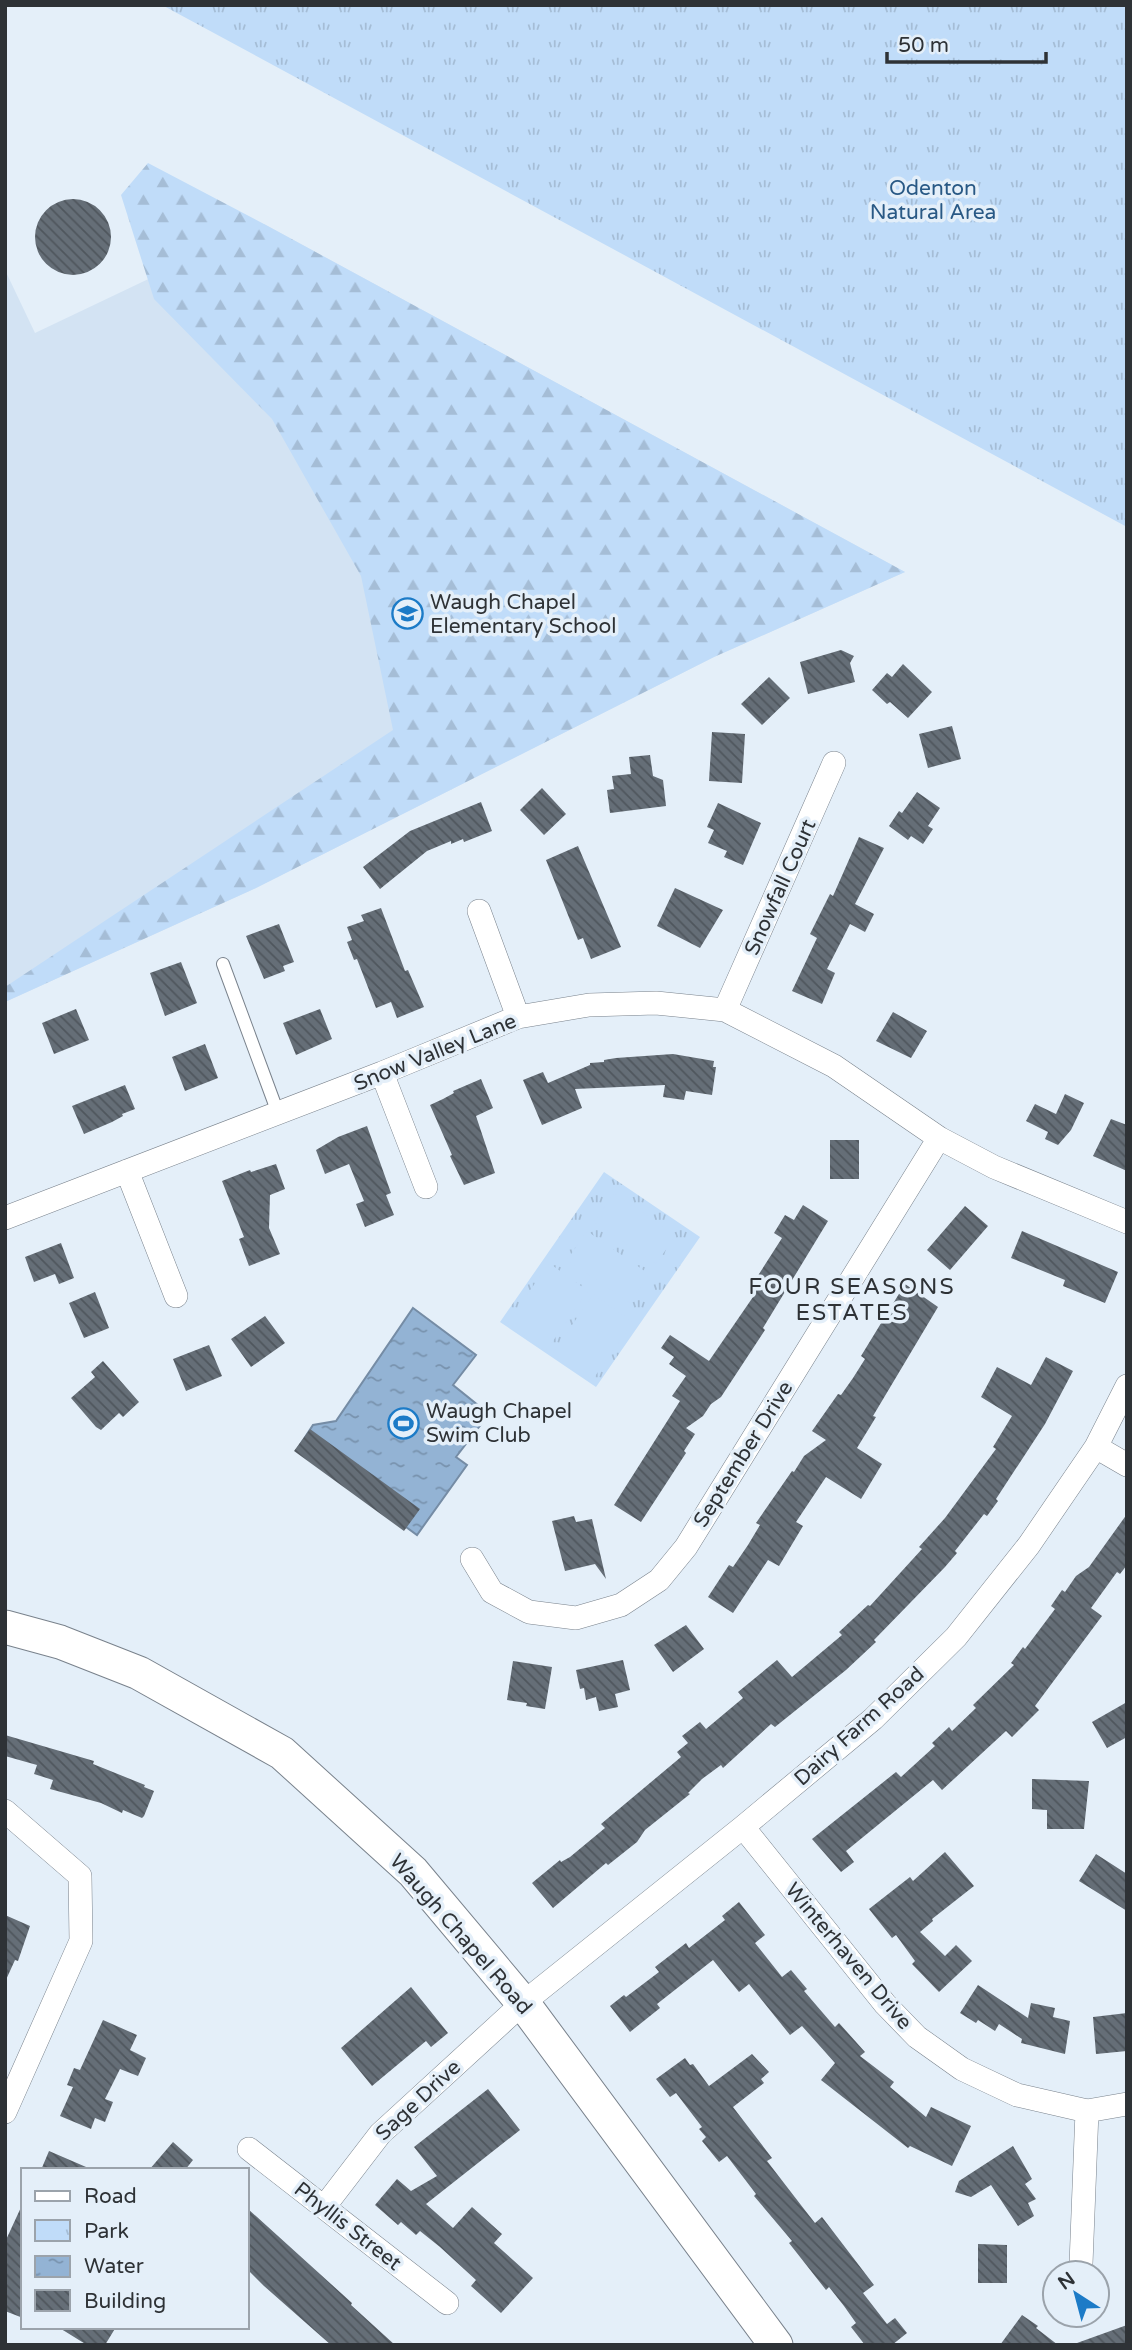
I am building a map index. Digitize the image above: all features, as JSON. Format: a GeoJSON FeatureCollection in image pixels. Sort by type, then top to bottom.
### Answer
{"type":"FeatureCollection","features":[{"type":"Feature","properties":{"kind":"main road","name":"Waugh Chapel Road"},"geometry":{"type":"LineString","coordinates":[[5,1627],[60,1642],[139,1673],[282,1753],[413,1872],[523,2003],[776,2345]]}},
{"type":"Feature","properties":{"kind":"street","name":"Snowfall Court"},"geometry":{"type":"LineString","coordinates":[[725,1010],[834,763]]}},
{"type":"Feature","properties":{"kind":"street"},"geometry":{"type":"LineString","coordinates":[[479,911],[518,1017]]}},
{"type":"Feature","properties":{"kind":"street","name":"Snow Valley Lane"},"geometry":{"type":"LineString","coordinates":[[5,1218],[382,1073],[518,1017],[589,1005],[656,1003],[725,1010],[834,1066],[939,1138],[994,1167],[1127,1223]]}},
{"type":"Feature","properties":{"kind":"street"},"geometry":{"type":"LineString","coordinates":[[382,1073],[426,1187]]}},
{"type":"Feature","properties":{"kind":"street","name":"September Drive"},"geometry":{"type":"LineString","coordinates":[[472,1559],[492,1592],[529,1612],[576,1618],[621,1605],[659,1580],[686,1547],[939,1138]]}},
{"type":"Feature","properties":{"kind":"street"},"geometry":{"type":"LineString","coordinates":[[127,1171],[176,1296]]}},
{"type":"Feature","properties":{"kind":"street","name":"Dairy Farm Road"},"geometry":{"type":"LineString","coordinates":[[523,2003],[873,1719],[956,1637],[1029,1545],[1096,1447],[1127,1386]]}},
{"type":"Feature","properties":{"kind":"street"},"geometry":{"type":"LineString","coordinates":[[1096,1447],[1127,1465]]}},
{"type":"Feature","properties":{"kind":"street"},"geometry":{"type":"LineString","coordinates":[[5,1811],[80,1876],[81,1941],[5,2112]]}},
{"type":"Feature","properties":{"kind":"street","name":"Winterhaven Drive"},"geometry":{"type":"LineString","coordinates":[[743,1827],[885,2004],[916,2037],[962,2069],[1017,2095],[1087,2111],[1127,2104]]}},
{"type":"Feature","properties":{"kind":"street","name":"Sage Drive"},"geometry":{"type":"LineString","coordinates":[[324,2207],[380,2134],[523,2003]]}},
{"type":"Feature","properties":{"kind":"street"},"geometry":{"type":"LineString","coordinates":[[1081,2259],[1087,2111]]}},
{"type":"Feature","properties":{"kind":"street","name":"Phyllis Street"},"geometry":{"type":"LineString","coordinates":[[249,2149],[447,2303]]}},
{"type":"Feature","properties":{"kind":"lane"},"geometry":{"type":"LineString","coordinates":[[223,964],[278,1112]]}},
{"type":"Feature","properties":{"kind":"shaded area","name":"Waugh Chapel Elementary School"},"geometry":{"type":"Polygon","coordinates":[[[264,224],[905,572],[714,657],[256,888],[5,1002],[5,270],[35,333],[264,224]]]}},
{"type":"Feature","properties":{"kind":"green space","name":"Odenton Natural Area"},"geometry":{"type":"Polygon","coordinates":[[[162,5],[1127,5],[1127,527],[162,5]]]}},
{"type":"Feature","properties":{"kind":"green space"},"geometry":{"type":"Polygon","coordinates":[[[148,163],[905,572],[714,657],[256,888],[5,1002],[5,987],[393,730],[361,576],[272,419],[154,299],[121,195],[148,163]]]}},
{"type":"Feature","properties":{"kind":"green space"},"geometry":{"type":"Polygon","coordinates":[[[604,1172],[700,1237],[596,1387],[500,1322],[604,1172]]]}},
{"type":"Feature","properties":{"kind":"green space"},"geometry":{"type":"Polygon","coordinates":[[[614,1193],[676,1235],[656,1264],[594,1222],[614,1193]]]}},
{"type":"Feature","properties":{"kind":"green space"},"geometry":{"type":"Polygon","coordinates":[[[587,1231],[649,1274],[630,1303],[567,1260],[587,1231]]]}},
{"type":"Feature","properties":{"kind":"green space"},"geometry":{"type":"Polygon","coordinates":[[[549,1263],[588,1291],[546,1351],[507,1324],[549,1263]]]}},
{"type":"Feature","properties":{"kind":"green space"},"geometry":{"type":"Polygon","coordinates":[[[593,1294],[633,1322],[591,1382],[552,1355],[593,1294]]]}},
{"type":"Feature","properties":{"kind":"water","name":"Waugh Chapel Swim Club"},"geometry":{"type":"Polygon","coordinates":[[[413,1308],[476,1355],[453,1385],[489,1414],[456,1457],[467,1465],[417,1535],[298,1448],[313,1425],[336,1421],[413,1308]]]}},
{"type":"Feature","properties":{"kind":"building"},"geometry":{"type":"Polygon","coordinates":[[[66,199],[80,199],[94,205],[105,216],[111,237],[108,252],[100,264],[80,275],[66,275],[52,269],[41,258],[35,244],[35,230],[41,216],[52,205],[66,199]]]}},
{"type":"Feature","properties":{"kind":"building"},"geometry":{"type":"Polygon","coordinates":[[[841,650],[854,656],[850,663],[855,682],[808,694],[800,662],[841,650]]]}},
{"type":"Feature","properties":{"kind":"building"},"geometry":{"type":"Polygon","coordinates":[[[903,664],[932,692],[908,718],[872,690],[887,673],[892,677],[903,664]]]}},
{"type":"Feature","properties":{"kind":"building"},"geometry":{"type":"Polygon","coordinates":[[[769,677],[790,698],[762,725],[741,704],[769,677]]]}},
{"type":"Feature","properties":{"kind":"building"},"geometry":{"type":"Polygon","coordinates":[[[952,726],[961,759],[928,768],[919,734],[952,726]]]}},
{"type":"Feature","properties":{"kind":"building"},"geometry":{"type":"Polygon","coordinates":[[[712,732],[745,734],[742,783],[709,781],[712,732]]]}},
{"type":"Feature","properties":{"kind":"building"},"geometry":{"type":"Polygon","coordinates":[[[650,755],[653,776],[663,780],[666,806],[610,813],[607,790],[614,789],[612,776],[631,774],[629,757],[650,755]]]}},
{"type":"Feature","properties":{"kind":"building"},"geometry":{"type":"Polygon","coordinates":[[[542,788],[566,814],[544,835],[520,810],[542,788]]]}},
{"type":"Feature","properties":{"kind":"building"},"geometry":{"type":"Polygon","coordinates":[[[917,792],[940,808],[928,826],[933,829],[923,844],[911,836],[908,840],[889,826],[917,792]]]}},
{"type":"Feature","properties":{"kind":"building"},"geometry":{"type":"Polygon","coordinates":[[[481,802],[492,831],[464,842],[463,839],[451,844],[451,841],[427,851],[380,889],[363,867],[410,831],[481,802]]]}},
{"type":"Feature","properties":{"kind":"building"},"geometry":{"type":"Polygon","coordinates":[[[718,803],[761,823],[743,865],[724,857],[727,851],[708,843],[714,830],[707,827],[718,803]]]}},
{"type":"Feature","properties":{"kind":"building"},"geometry":{"type":"Polygon","coordinates":[[[859,837],[884,848],[855,904],[874,914],[865,932],[850,924],[827,969],[835,973],[822,1004],[792,991],[817,938],[810,934],[830,894],[833,896],[859,837]]]}},
{"type":"Feature","properties":{"kind":"building"},"geometry":{"type":"Polygon","coordinates":[[[578,846],[621,947],[591,959],[583,938],[578,940],[546,860],[578,846]]]}},
{"type":"Feature","properties":{"kind":"building"},"geometry":{"type":"Polygon","coordinates":[[[675,888],[723,910],[700,948],[657,926],[675,888]]]}},
{"type":"Feature","properties":{"kind":"building"},"geometry":{"type":"Polygon","coordinates":[[[381,908],[405,971],[408,970],[424,1007],[397,1018],[391,1002],[376,1008],[357,959],[354,960],[347,942],[352,940],[347,927],[364,921],[361,915],[381,908]]]}},
{"type":"Feature","properties":{"kind":"building"},"geometry":{"type":"Polygon","coordinates":[[[279,924],[294,962],[283,966],[285,971],[264,979],[246,936],[279,924]]]}},
{"type":"Feature","properties":{"kind":"building"},"geometry":{"type":"Polygon","coordinates":[[[181,962],[197,1003],[165,1016],[150,973],[181,962]]]}},
{"type":"Feature","properties":{"kind":"building"},"geometry":{"type":"Polygon","coordinates":[[[76,1009],[89,1040],[54,1054],[42,1023],[76,1009]]]}},
{"type":"Feature","properties":{"kind":"building"},"geometry":{"type":"Polygon","coordinates":[[[320,1009],[332,1039],[296,1055],[283,1023],[320,1009]]]}},
{"type":"Feature","properties":{"kind":"building"},"geometry":{"type":"Polygon","coordinates":[[[893,1012],[927,1031],[911,1058],[876,1041],[893,1012]]]}},
{"type":"Feature","properties":{"kind":"building"},"geometry":{"type":"Polygon","coordinates":[[[205,1044],[218,1078],[185,1091],[172,1057],[205,1044]]]}},
{"type":"Feature","properties":{"kind":"building"},"geometry":{"type":"Polygon","coordinates":[[[673,1054],[714,1061],[713,1067],[716,1067],[712,1095],[686,1091],[684,1100],[663,1097],[665,1085],[575,1089],[582,1108],[542,1125],[523,1080],[543,1072],[548,1083],[590,1063],[616,1058],[673,1054]]]}},
{"type":"Feature","properties":{"kind":"building"},"geometry":{"type":"Polygon","coordinates":[[[481,1079],[493,1108],[476,1116],[495,1173],[464,1185],[430,1105],[481,1079]]]}},
{"type":"Feature","properties":{"kind":"building"},"geometry":{"type":"Polygon","coordinates":[[[125,1085],[135,1109],[84,1134],[72,1106],[125,1085]]]}},
{"type":"Feature","properties":{"kind":"building"},"geometry":{"type":"Polygon","coordinates":[[[1065,1094],[1084,1103],[1071,1130],[1058,1145],[1045,1139],[1048,1132],[1026,1121],[1035,1104],[1056,1114],[1065,1094]]]}},
{"type":"Feature","properties":{"kind":"building"},"geometry":{"type":"Polygon","coordinates":[[[1111,1119],[1127,1125],[1127,1171],[1093,1156],[1111,1119]]]}},
{"type":"Feature","properties":{"kind":"building"},"geometry":{"type":"Polygon","coordinates":[[[367,1126],[391,1193],[386,1195],[394,1215],[365,1227],[356,1204],[364,1201],[349,1164],[325,1174],[316,1150],[338,1137],[367,1126]]]}},
{"type":"Feature","properties":{"kind":"building"},"geometry":{"type":"Polygon","coordinates":[[[830,1140],[859,1140],[859,1179],[830,1179],[830,1140]]]}},
{"type":"Feature","properties":{"kind":"building"},"geometry":{"type":"Polygon","coordinates":[[[276,1164],[285,1189],[270,1195],[269,1228],[280,1254],[249,1266],[239,1239],[244,1237],[222,1181],[276,1164]]]}},
{"type":"Feature","properties":{"kind":"building"},"geometry":{"type":"Polygon","coordinates":[[[803,1205],[828,1221],[763,1328],[765,1330],[721,1397],[711,1404],[703,1416],[686,1428],[695,1434],[684,1451],[686,1453],[641,1522],[614,1505],[680,1401],[672,1396],[686,1376],[669,1364],[674,1357],[661,1348],[670,1335],[709,1361],[753,1297],[749,1294],[754,1286],[752,1285],[782,1238],[774,1233],[785,1215],[794,1220],[803,1205]]]}},
{"type":"Feature","properties":{"kind":"building"},"geometry":{"type":"Polygon","coordinates":[[[965,1206],[988,1226],[950,1270],[927,1250],[965,1206]]]}},
{"type":"Feature","properties":{"kind":"building"},"geometry":{"type":"Polygon","coordinates":[[[1022,1231],[1118,1272],[1105,1303],[1063,1286],[1065,1280],[1011,1258],[1022,1231]]]}},
{"type":"Feature","properties":{"kind":"building"},"geometry":{"type":"Polygon","coordinates":[[[61,1243],[74,1278],[59,1284],[55,1274],[34,1282],[25,1257],[61,1243]]]}},
{"type":"Feature","properties":{"kind":"building"},"geometry":{"type":"Polygon","coordinates":[[[905,1284],[938,1307],[857,1448],[882,1464],[861,1499],[826,1477],[796,1522],[803,1526],[779,1566],[768,1560],[733,1613],[708,1597],[729,1565],[733,1567],[748,1545],[760,1525],[756,1523],[792,1471],[794,1472],[804,1456],[826,1440],[812,1431],[853,1378],[865,1359],[861,1356],[905,1284]]]}},
{"type":"Feature","properties":{"kind":"building"},"geometry":{"type":"Polygon","coordinates":[[[95,1292],[109,1328],[84,1338],[69,1303],[95,1292]]]}},
{"type":"Feature","properties":{"kind":"building"},"geometry":{"type":"Polygon","coordinates":[[[265,1316],[285,1343],[251,1367],[231,1339],[265,1316]]]}},
{"type":"Feature","properties":{"kind":"building"},"geometry":{"type":"Polygon","coordinates":[[[209,1345],[222,1376],[186,1391],[173,1359],[209,1345]]]}},
{"type":"Feature","properties":{"kind":"building"},"geometry":{"type":"Polygon","coordinates":[[[1046,1357],[1073,1371],[1045,1424],[996,1499],[998,1501],[987,1516],[984,1514],[945,1567],[874,1640],[876,1642],[846,1670],[775,1727],[771,1724],[723,1768],[721,1765],[702,1779],[688,1793],[690,1794],[645,1830],[637,1842],[608,1865],[606,1863],[553,1908],[532,1883],[560,1860],[561,1862],[570,1857],[605,1828],[601,1824],[681,1757],[677,1752],[688,1743],[682,1736],[700,1722],[706,1729],[743,1698],[738,1692],[777,1660],[792,1677],[842,1635],[839,1632],[870,1606],[922,1549],[919,1547],[945,1518],[996,1449],[993,1447],[1012,1416],[981,1397],[997,1367],[1031,1385],[1046,1357]]]}},
{"type":"Feature","properties":{"kind":"building"},"geometry":{"type":"Polygon","coordinates":[[[103,1361],[139,1402],[123,1417],[119,1413],[101,1430],[71,1398],[95,1377],[91,1372],[103,1361]]]}},
{"type":"Feature","properties":{"kind":"building"},"geometry":{"type":"Polygon","coordinates":[[[310,1429],[420,1509],[404,1531],[294,1451],[310,1429]]]}},
{"type":"Feature","properties":{"kind":"building"},"geometry":{"type":"Polygon","coordinates":[[[1127,1514],[1127,1565],[1120,1574],[1117,1572],[1091,1608],[1102,1616],[1035,1706],[1039,1710],[1012,1737],[1006,1731],[942,1790],[933,1780],[846,1851],[854,1862],[841,1872],[812,1839],[896,1772],[901,1777],[935,1746],[932,1743],[949,1727],[952,1731],[976,1708],[973,1705],[1014,1665],[1011,1663],[1055,1609],[1051,1606],[1062,1590],[1065,1592],[1076,1576],[1089,1567],[1127,1514]]]}},
{"type":"Feature","properties":{"kind":"building"},"geometry":{"type":"Polygon","coordinates":[[[574,1516],[576,1522],[592,1519],[606,1579],[595,1564],[565,1571],[552,1521],[574,1516]]]}},
{"type":"Feature","properties":{"kind":"building"},"geometry":{"type":"Polygon","coordinates":[[[686,1625],[704,1649],[673,1672],[654,1645],[686,1625]]]}},
{"type":"Feature","properties":{"kind":"building"},"geometry":{"type":"Polygon","coordinates":[[[623,1660],[630,1690],[615,1694],[618,1707],[599,1711],[596,1697],[586,1700],[584,1688],[580,1689],[576,1670],[623,1660]]]}},
{"type":"Feature","properties":{"kind":"building"},"geometry":{"type":"Polygon","coordinates":[[[513,1661],[552,1667],[545,1709],[507,1700],[513,1661]]]}},
{"type":"Feature","properties":{"kind":"building"},"geometry":{"type":"Polygon","coordinates":[[[1127,1702],[1127,1737],[1107,1748],[1092,1722],[1127,1702]]]}},
{"type":"Feature","properties":{"kind":"building"},"geometry":{"type":"Polygon","coordinates":[[[5,1735],[94,1761],[93,1764],[145,1785],[144,1787],[154,1791],[144,1816],[142,1818],[123,1810],[122,1813],[101,1803],[50,1789],[53,1780],[34,1774],[37,1765],[5,1756],[5,1735]]]}},
{"type":"Feature","properties":{"kind":"building"},"geometry":{"type":"Polygon","coordinates":[[[1032,1779],[1089,1781],[1084,1829],[1047,1829],[1047,1810],[1032,1809],[1032,1779]]]}},
{"type":"Feature","properties":{"kind":"building"},"geometry":{"type":"Polygon","coordinates":[[[945,1852],[974,1886],[932,1919],[920,1932],[945,1956],[956,1945],[972,1961],[939,1992],[912,1964],[915,1961],[896,1935],[892,1938],[869,1909],[910,1877],[913,1881],[945,1852]]]}},
{"type":"Feature","properties":{"kind":"building"},"geometry":{"type":"Polygon","coordinates":[[[1096,1854],[1127,1874],[1127,1911],[1079,1881],[1096,1854]]]}},
{"type":"Feature","properties":{"kind":"building"},"geometry":{"type":"Polygon","coordinates":[[[739,1902],[765,1935],[755,1943],[782,1977],[791,1970],[807,1989],[804,1991],[835,2027],[839,2023],[865,2052],[860,2056],[894,2082],[890,2087],[926,2117],[931,2107],[971,2126],[952,2166],[910,2146],[908,2148],[821,2080],[835,2063],[802,2026],[790,2035],[749,1984],[739,1992],[713,1960],[657,2004],[660,2008],[630,2032],[610,2006],[659,1972],[655,1967],[686,1943],[689,1948],[725,1920],[722,1916],[739,1902]]]}},
{"type":"Feature","properties":{"kind":"building"},"geometry":{"type":"Polygon","coordinates":[[[5,1915],[30,1926],[18,1961],[15,1960],[5,1982],[5,1915]]]}},
{"type":"Feature","properties":{"kind":"building"},"geometry":{"type":"Polygon","coordinates":[[[978,1985],[1028,2018],[1031,2003],[1055,2008],[1053,2017],[1070,2021],[1065,2054],[1021,2043],[1022,2039],[999,2024],[995,2031],[960,2013],[978,1985]]]}},
{"type":"Feature","properties":{"kind":"building"},"geometry":{"type":"Polygon","coordinates":[[[411,1987],[448,2033],[431,2047],[426,2041],[372,2086],[341,2048],[411,1987]]]}},
{"type":"Feature","properties":{"kind":"building"},"geometry":{"type":"Polygon","coordinates":[[[1127,2013],[1127,2051],[1096,2054],[1093,2017],[1127,2013]]]}},
{"type":"Feature","properties":{"kind":"building"},"geometry":{"type":"Polygon","coordinates":[[[103,2020],[137,2035],[130,2050],[146,2058],[138,2076],[120,2069],[105,2099],[113,2102],[105,2122],[95,2118],[91,2129],[60,2116],[73,2087],[67,2085],[74,2068],[80,2070],[103,2020]]]}},
{"type":"Feature","properties":{"kind":"building"},"geometry":{"type":"Polygon","coordinates":[[[752,2054],[769,2072],[761,2079],[764,2083],[733,2107],[772,2158],[767,2161],[815,2223],[822,2217],[874,2285],[863,2293],[887,2324],[895,2318],[907,2333],[892,2345],[865,2345],[851,2327],[856,2323],[844,2306],[829,2287],[826,2290],[789,2243],[792,2241],[754,2196],[756,2194],[727,2156],[719,2162],[702,2141],[706,2137],[699,2129],[702,2127],[676,2093],[670,2097],[656,2079],[685,2058],[690,2065],[693,2064],[709,2086],[752,2054]]]}},
{"type":"Feature","properties":{"kind":"building"},"geometry":{"type":"Polygon","coordinates":[[[488,2089],[520,2130],[426,2204],[453,2228],[472,2207],[502,2234],[494,2243],[533,2278],[501,2313],[471,2286],[476,2280],[440,2247],[420,2231],[416,2235],[401,2222],[398,2225],[375,2205],[397,2179],[411,2191],[437,2176],[414,2147],[488,2089]]]}},
{"type":"Feature","properties":{"kind":"building"},"geometry":{"type":"Polygon","coordinates":[[[173,2142],[193,2160],[187,2168],[151,2168],[173,2142]]]}},
{"type":"Feature","properties":{"kind":"building"},"geometry":{"type":"Polygon","coordinates":[[[1013,2146],[1032,2179],[1025,2184],[1036,2199],[1028,2203],[1034,2216],[1018,2226],[991,2185],[971,2197],[955,2192],[959,2181],[1013,2146]]]}},
{"type":"Feature","properties":{"kind":"building"},"geometry":{"type":"Polygon","coordinates":[[[49,2151],[88,2168],[42,2168],[49,2151]]]}},
{"type":"Feature","properties":{"kind":"building"},"geometry":{"type":"Polygon","coordinates":[[[21,2207],[21,2317],[5,2311],[5,2242],[21,2207]]]}},
{"type":"Feature","properties":{"kind":"building"},"geometry":{"type":"Polygon","coordinates":[[[248,2209],[395,2345],[331,2345],[248,2270],[248,2209]]]}},
{"type":"Feature","properties":{"kind":"building"},"geometry":{"type":"Polygon","coordinates":[[[978,2244],[1007,2245],[1007,2283],[978,2283],[978,2244]]]}},
{"type":"Feature","properties":{"kind":"building"},"geometry":{"type":"Polygon","coordinates":[[[1022,2315],[1038,2326],[1036,2328],[1058,2345],[1000,2345],[1022,2315]]]}},
{"type":"Feature","properties":{"kind":"building"},"geometry":{"type":"Polygon","coordinates":[[[1127,2325],[1127,2345],[1077,2343],[1127,2325]]]}},
{"type":"Feature","properties":{"kind":"building"},"geometry":{"type":"Polygon","coordinates":[[[61,2329],[115,2329],[105,2345],[87,2345],[61,2329]]]}},
{"type":"Feature","properties":{"kind":"place","name":"Waugh Chapel Elementary School"},"geometry":{"type":"Point","coordinates":[407,614]}},
{"type":"Feature","properties":{"kind":"place","name":"Waugh Chapel Swim Club"},"geometry":{"type":"Point","coordinates":[403,1423]}},
{"type":"Feature","properties":{"kind":"district","name":"FOUR SEASONS ESTATES"},"geometry":{"type":"Point","coordinates":[852,1299]}}]}
